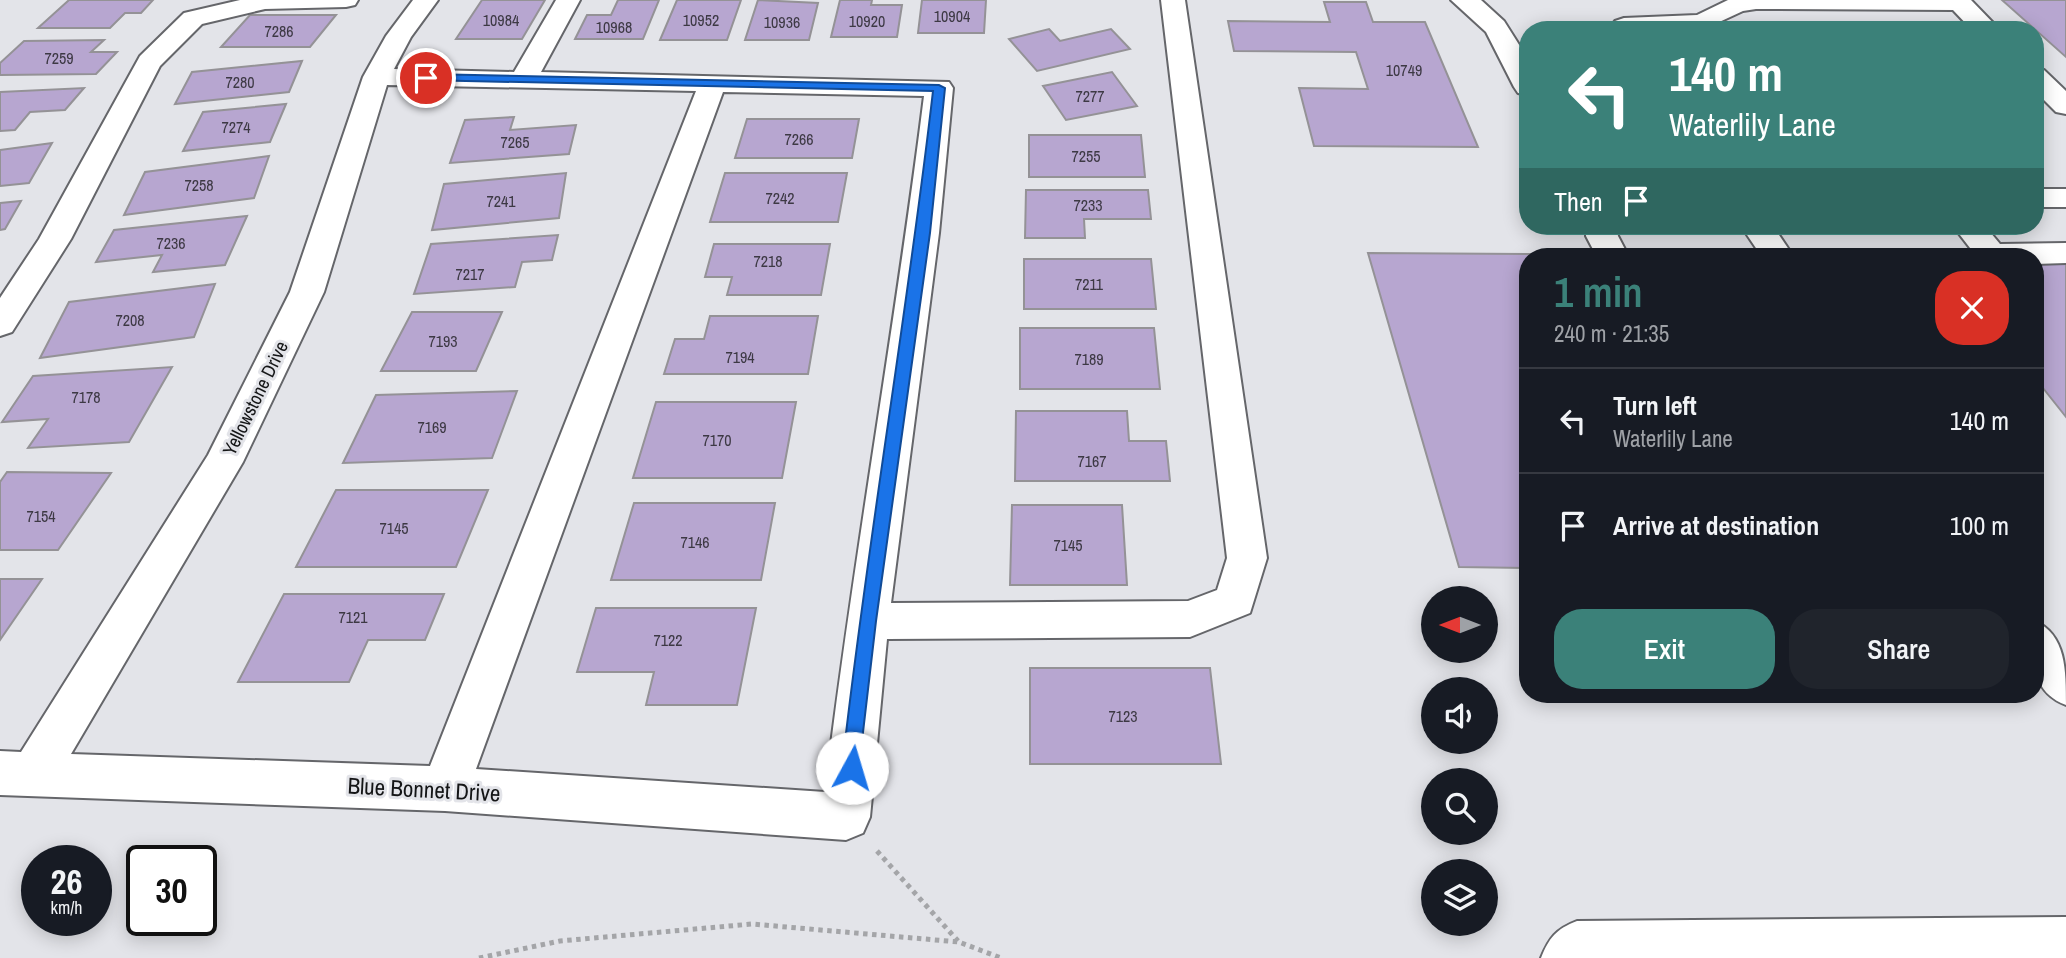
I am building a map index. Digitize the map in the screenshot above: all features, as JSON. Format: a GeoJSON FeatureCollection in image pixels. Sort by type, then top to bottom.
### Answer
{"type":"FeatureCollection","features":[{"type":"Feature","properties":{"kind":"street"},"geometry":{"type":"LineString","coordinates":[[0,324],[55,239],[149,62],[193,18],[265,2],[346,0]]}},
{"type":"Feature","properties":{"kind":"street","name":"Yellowstone Drive"},"geometry":{"type":"LineString","coordinates":[[17,774],[236,437],[307,292],[376,77],[399,36],[426,0]]}},
{"type":"Feature","properties":{"kind":"street"},"geometry":{"type":"LineString","coordinates":[[524,78],[568,0]]}},
{"type":"Feature","properties":{"kind":"street"},"geometry":{"type":"LineString","coordinates":[[867,621],[1190,618],[1236,601],[1247,558],[1173,0]]}},
{"type":"Feature","properties":{"kind":"street"},"geometry":{"type":"LineString","coordinates":[[1463,0],[1479,8],[1497,25],[1519,70]]}},
{"type":"Feature","properties":{"kind":"street"},"geometry":{"type":"LineString","coordinates":[[1704,21],[1737,5],[1756,2],[1958,1],[1978,21]]}},
{"type":"Feature","properties":{"kind":"street"},"geometry":{"type":"LineString","coordinates":[[376,77],[939,88],[923,233],[867,621],[846,817]]}},
{"type":"Feature","properties":{"kind":"street"},"geometry":{"type":"LineString","coordinates":[[445,789],[713,83]]}},
{"type":"Feature","properties":{"kind":"street"},"geometry":{"type":"LineString","coordinates":[[2044,85],[2066,106]]}},
{"type":"Feature","properties":{"kind":"street"},"geometry":{"type":"LineString","coordinates":[[2044,198],[2066,198]]}},
{"type":"Feature","properties":{"kind":"street"},"geometry":{"type":"LineString","coordinates":[[2044,253],[2066,253]]}},
{"type":"Feature","properties":{"kind":"street"},"geometry":{"type":"LineString","coordinates":[[2044,652],[2066,685]]}},
{"type":"Feature","properties":{"kind":"street"},"geometry":{"type":"LineString","coordinates":[[2044,695],[2066,703]]}},
{"type":"Feature","properties":{"kind":"street","name":"Blue Bonnet Drive"},"geometry":{"type":"LineString","coordinates":[[17,774],[445,789],[846,817]]}},
{"type":"Feature","properties":{"kind":"street"},"geometry":{"type":"LineString","coordinates":[[1567,958],[1577,947],[1627,944],[2066,943]]}},
{"type":"Feature","properties":{"kind":"path"},"geometry":{"type":"LineString","coordinates":[[846,817],[959,942]]}},
{"type":"Feature","properties":{"kind":"path"},"geometry":{"type":"LineString","coordinates":[[479,958],[560,941],[752,924],[959,942],[1001,958]]}},
{"type":"Feature","properties":{"kind":"building"},"geometry":{"type":"Polygon","coordinates":[[[69,0],[153,0],[141,13],[125,13],[110,28],[38,28],[69,0]]]}},
{"type":"Feature","properties":{"kind":"building"},"geometry":{"type":"Polygon","coordinates":[[[482,0],[545,0],[522,39],[456,39],[482,0]]]}},
{"type":"Feature","properties":{"kind":"building"},"geometry":{"type":"Polygon","coordinates":[[[618,0],[659,0],[643,39],[575,39],[587,15],[611,15],[618,0]]]}},
{"type":"Feature","properties":{"kind":"building"},"geometry":{"type":"Polygon","coordinates":[[[677,0],[741,0],[727,40],[660,40],[677,0]]]}},
{"type":"Feature","properties":{"kind":"building"},"geometry":{"type":"Polygon","coordinates":[[[758,0],[818,3],[809,40],[745,40],[758,0]]]}},
{"type":"Feature","properties":{"kind":"building"},"geometry":{"type":"Polygon","coordinates":[[[840,0],[872,0],[871,5],[902,5],[897,37],[831,37],[840,0]]]}},
{"type":"Feature","properties":{"kind":"building"},"geometry":{"type":"Polygon","coordinates":[[[922,0],[986,0],[984,33],[918,33],[922,0]]]}},
{"type":"Feature","properties":{"kind":"building"},"geometry":{"type":"Polygon","coordinates":[[[2002,0],[2066,0],[2066,57],[2044,37],[2044,21],[2026,21],[2002,0]]]}},
{"type":"Feature","properties":{"kind":"building"},"geometry":{"type":"Polygon","coordinates":[[[1324,2],[1366,2],[1373,22],[1425,22],[1478,147],[1314,146],[1299,88],[1368,89],[1356,52],[1234,51],[1228,21],[1330,22],[1324,2]]]}},
{"type":"Feature","properties":{"kind":"building"},"geometry":{"type":"Polygon","coordinates":[[[250,15],[336,15],[310,47],[221,47],[250,15]]]}},
{"type":"Feature","properties":{"kind":"building"},"geometry":{"type":"Polygon","coordinates":[[[1049,29],[1060,41],[1111,29],[1130,49],[1037,71],[1009,39],[1049,29]]]}},
{"type":"Feature","properties":{"kind":"building"},"geometry":{"type":"Polygon","coordinates":[[[104,40],[91,52],[117,52],[96,74],[0,75],[0,63],[24,41],[104,40]]]}},
{"type":"Feature","properties":{"kind":"building"},"geometry":{"type":"Polygon","coordinates":[[[302,61],[289,92],[175,104],[192,72],[302,61]]]}},
{"type":"Feature","properties":{"kind":"building"},"geometry":{"type":"Polygon","coordinates":[[[1112,72],[1137,106],[1066,120],[1043,86],[1112,72]]]}},
{"type":"Feature","properties":{"kind":"building"},"geometry":{"type":"Polygon","coordinates":[[[84,88],[65,110],[30,112],[15,130],[0,131],[0,92],[84,88]]]}},
{"type":"Feature","properties":{"kind":"building"},"geometry":{"type":"Polygon","coordinates":[[[286,104],[270,142],[183,151],[203,112],[286,104]]]}},
{"type":"Feature","properties":{"kind":"building"},"geometry":{"type":"Polygon","coordinates":[[[514,117],[510,130],[576,125],[569,154],[450,163],[465,120],[514,117]]]}},
{"type":"Feature","properties":{"kind":"building"},"geometry":{"type":"Polygon","coordinates":[[[747,119],[859,119],[852,158],[735,158],[747,119]]]}},
{"type":"Feature","properties":{"kind":"building"},"geometry":{"type":"Polygon","coordinates":[[[1029,135],[1141,135],[1145,177],[1029,177],[1029,135]]]}},
{"type":"Feature","properties":{"kind":"building"},"geometry":{"type":"Polygon","coordinates":[[[52,143],[29,183],[0,186],[0,150],[52,143]]]}},
{"type":"Feature","properties":{"kind":"building"},"geometry":{"type":"Polygon","coordinates":[[[269,156],[254,198],[124,215],[145,172],[269,156]]]}},
{"type":"Feature","properties":{"kind":"building"},"geometry":{"type":"Polygon","coordinates":[[[566,173],[559,218],[432,230],[444,184],[566,173]]]}},
{"type":"Feature","properties":{"kind":"building"},"geometry":{"type":"Polygon","coordinates":[[[725,173],[847,173],[838,222],[710,222],[725,173]]]}},
{"type":"Feature","properties":{"kind":"building"},"geometry":{"type":"Polygon","coordinates":[[[1026,190],[1148,190],[1151,219],[1084,219],[1085,238],[1025,238],[1026,190]]]}},
{"type":"Feature","properties":{"kind":"building"},"geometry":{"type":"Polygon","coordinates":[[[21,201],[5,229],[0,230],[0,203],[21,201]]]}},
{"type":"Feature","properties":{"kind":"building"},"geometry":{"type":"Polygon","coordinates":[[[247,216],[225,265],[153,272],[162,255],[96,262],[114,230],[247,216]]]}},
{"type":"Feature","properties":{"kind":"building"},"geometry":{"type":"Polygon","coordinates":[[[558,235],[552,260],[522,262],[515,287],[414,294],[431,244],[558,235]]]}},
{"type":"Feature","properties":{"kind":"building"},"geometry":{"type":"Polygon","coordinates":[[[714,244],[830,244],[821,295],[727,295],[732,277],[705,277],[714,244]]]}},
{"type":"Feature","properties":{"kind":"building"},"geometry":{"type":"Polygon","coordinates":[[[1368,253],[1519,254],[1519,568],[1459,567],[1368,253]]]}},
{"type":"Feature","properties":{"kind":"building"},"geometry":{"type":"Polygon","coordinates":[[[1024,259],[1151,259],[1156,309],[1024,309],[1024,259]]]}},
{"type":"Feature","properties":{"kind":"building"},"geometry":{"type":"Polygon","coordinates":[[[2044,263],[2066,263],[2066,417],[2044,389],[2044,263]]]}},
{"type":"Feature","properties":{"kind":"building"},"geometry":{"type":"Polygon","coordinates":[[[215,284],[194,337],[40,358],[69,302],[215,284]]]}},
{"type":"Feature","properties":{"kind":"building"},"geometry":{"type":"Polygon","coordinates":[[[412,312],[502,312],[476,371],[381,371],[412,312]]]}},
{"type":"Feature","properties":{"kind":"building"},"geometry":{"type":"Polygon","coordinates":[[[710,316],[818,316],[808,374],[664,374],[675,339],[704,339],[710,316]]]}},
{"type":"Feature","properties":{"kind":"building"},"geometry":{"type":"Polygon","coordinates":[[[1020,328],[1154,328],[1160,389],[1020,389],[1020,328]]]}},
{"type":"Feature","properties":{"kind":"building"},"geometry":{"type":"Polygon","coordinates":[[[172,367],[129,442],[28,448],[48,419],[2,422],[33,376],[172,367]]]}},
{"type":"Feature","properties":{"kind":"building"},"geometry":{"type":"Polygon","coordinates":[[[517,391],[492,458],[343,463],[376,395],[517,391]]]}},
{"type":"Feature","properties":{"kind":"building"},"geometry":{"type":"Polygon","coordinates":[[[656,402],[796,402],[782,478],[633,478],[656,402]]]}},
{"type":"Feature","properties":{"kind":"building"},"geometry":{"type":"Polygon","coordinates":[[[1016,411],[1127,411],[1129,441],[1166,441],[1170,481],[1015,481],[1016,411]]]}},
{"type":"Feature","properties":{"kind":"building"},"geometry":{"type":"Polygon","coordinates":[[[7,472],[111,473],[58,550],[0,550],[0,482],[7,472]]]}},
{"type":"Feature","properties":{"kind":"building"},"geometry":{"type":"Polygon","coordinates":[[[336,490],[488,490],[456,567],[296,567],[336,490]]]}},
{"type":"Feature","properties":{"kind":"building"},"geometry":{"type":"Polygon","coordinates":[[[634,503],[775,503],[761,580],[611,580],[634,503]]]}},
{"type":"Feature","properties":{"kind":"building"},"geometry":{"type":"Polygon","coordinates":[[[1012,505],[1122,505],[1127,585],[1010,585],[1012,505]]]}},
{"type":"Feature","properties":{"kind":"building"},"geometry":{"type":"Polygon","coordinates":[[[0,579],[42,579],[0,640],[0,579]]]}},
{"type":"Feature","properties":{"kind":"building"},"geometry":{"type":"Polygon","coordinates":[[[284,594],[444,594],[425,640],[368,640],[349,682],[238,682],[284,594]]]}},
{"type":"Feature","properties":{"kind":"building"},"geometry":{"type":"Polygon","coordinates":[[[596,608],[756,608],[737,705],[646,705],[654,672],[577,672],[596,608]]]}},
{"type":"Feature","properties":{"kind":"building"},"geometry":{"type":"Polygon","coordinates":[[[1030,668],[1210,668],[1221,764],[1030,764],[1030,668]]]}},
{"type":"Feature","properties":{"kind":"route"},"geometry":{"type":"LineString","coordinates":[[426,78],[939,88],[923,233],[867,621],[852,768]]}}]}
